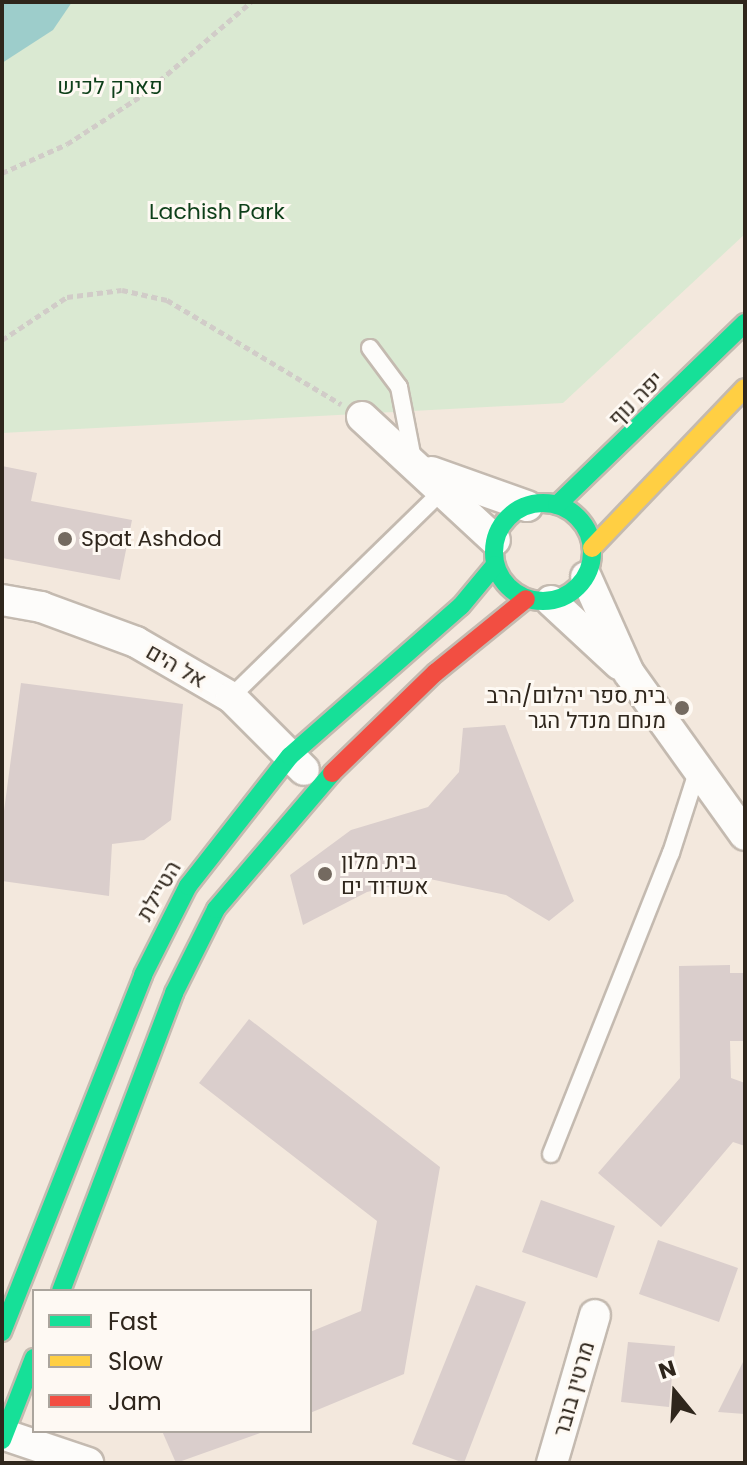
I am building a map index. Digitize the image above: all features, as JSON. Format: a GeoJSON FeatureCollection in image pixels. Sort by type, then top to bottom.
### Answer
{"type":"FeatureCollection","features":[{"type":"Feature","properties":{"kind":"main road","name":"יפה נוף"},"geometry":{"type":"LineString","coordinates":[[542,505],[584,485],[745,323]]}},
{"type":"Feature","properties":{"kind":"main road"},"geometry":{"type":"LineString","coordinates":[[62,1289],[194,949],[243,872],[319,786],[435,673],[589,563],[745,388]]}},
{"type":"Feature","properties":{"kind":"main road"},"geometry":{"type":"LineString","coordinates":[[538,600],[505,584],[495,552],[506,519],[542,505],[581,521],[589,563]]}},
{"type":"Feature","properties":{"kind":"main road","name":"הטיילת"},"geometry":{"type":"LineString","coordinates":[[2,1332],[166,924],[212,849],[290,756],[461,606],[495,552]]}},
{"type":"Feature","properties":{"kind":"main road"},"geometry":{"type":"LineString","coordinates":[[3,1436],[32,1363]]}},
{"type":"Feature","properties":{"kind":"street"},"geometry":{"type":"LineString","coordinates":[[362,417],[442,491],[495,552]]}},
{"type":"Feature","properties":{"kind":"street"},"geometry":{"type":"LineString","coordinates":[[414,466],[542,505]]}},
{"type":"Feature","properties":{"kind":"street"},"geometry":{"type":"LineString","coordinates":[[589,563],[629,673]]}},
{"type":"Feature","properties":{"kind":"street","name":"אל הים"},"geometry":{"type":"LineString","coordinates":[[2,600],[125,638],[231,697],[319,786]]}},
{"type":"Feature","properties":{"kind":"street"},"geometry":{"type":"LineString","coordinates":[[538,600],[629,673],[745,835]]}},
{"type":"Feature","properties":{"kind":"street","name":"מרטין בובר"},"geometry":{"type":"LineString","coordinates":[[552,1463],[595,1315]]}},
{"type":"Feature","properties":{"kind":"street"},"geometry":{"type":"LineString","coordinates":[[3,1436],[88,1463]]}},
{"type":"Feature","properties":{"kind":"lane"},"geometry":{"type":"LineString","coordinates":[[370,348],[399,387],[414,466]]}},
{"type":"Feature","properties":{"kind":"lane"},"geometry":{"type":"LineString","coordinates":[[231,697],[442,491]]}},
{"type":"Feature","properties":{"kind":"lane"},"geometry":{"type":"LineString","coordinates":[[551,1154],[671,853],[698,769]]}},
{"type":"Feature","properties":{"kind":"path"},"geometry":{"type":"LineString","coordinates":[[2,173],[67,144],[144,94],[251,2]]}},
{"type":"Feature","properties":{"kind":"path"},"geometry":{"type":"LineString","coordinates":[[2,340],[67,297],[122,290],[167,300],[362,417]]}},
{"type":"Feature","properties":{"kind":"green space","name":"Lachish Park"},"geometry":{"type":"Polygon","coordinates":[[[2,2],[745,2],[745,234],[563,403],[2,433],[2,2]]]}},
{"type":"Feature","properties":{"kind":"water"},"geometry":{"type":"Polygon","coordinates":[[[2,2],[72,2],[53,30],[2,63],[2,2]]]}},
{"type":"Feature","properties":{"kind":"building","name":"Spat Ashdod"},"geometry":{"type":"Polygon","coordinates":[[[2,466],[37,473],[31,501],[132,520],[120,580],[2,558],[2,466]]]}},
{"type":"Feature","properties":{"kind":"building"},"geometry":{"type":"Polygon","coordinates":[[[21,683],[183,704],[171,820],[144,840],[112,844],[109,896],[2,881],[2,826],[21,683]]]}},
{"type":"Feature","properties":{"kind":"building"},"geometry":{"type":"Polygon","coordinates":[[[505,725],[574,901],[549,921],[506,895],[425,878],[367,892],[303,925],[290,875],[351,830],[428,807],[459,772],[463,728],[505,725]]]}},
{"type":"Feature","properties":{"kind":"building"},"geometry":{"type":"Polygon","coordinates":[[[730,965],[730,973],[745,973],[745,1041],[730,1041],[731,1078],[745,1083],[745,1146],[733,1142],[661,1227],[598,1173],[680,1078],[679,966],[730,965]]]}},
{"type":"Feature","properties":{"kind":"building"},"geometry":{"type":"Polygon","coordinates":[[[249,1019],[440,1167],[404,1374],[312,1412],[312,1331],[361,1311],[377,1221],[199,1083],[249,1019]]]}},
{"type":"Feature","properties":{"kind":"building"},"geometry":{"type":"Polygon","coordinates":[[[541,1200],[615,1226],[597,1278],[522,1252],[541,1200]]]}},
{"type":"Feature","properties":{"kind":"building"},"geometry":{"type":"Polygon","coordinates":[[[658,1240],[738,1268],[719,1322],[639,1294],[658,1240]]]}},
{"type":"Feature","properties":{"kind":"building"},"geometry":{"type":"Polygon","coordinates":[[[476,1285],[526,1302],[464,1463],[412,1444],[476,1285]]]}},
{"type":"Feature","properties":{"kind":"building"},"geometry":{"type":"Polygon","coordinates":[[[628,1342],[675,1346],[669,1407],[621,1402],[628,1342]]]}},
{"type":"Feature","properties":{"kind":"building"},"geometry":{"type":"Polygon","coordinates":[[[745,1358],[745,1414],[718,1412],[745,1358]]]}},
{"type":"Feature","properties":{"kind":"building"},"geometry":{"type":"Polygon","coordinates":[[[163,1433],[260,1433],[176,1463],[163,1433]]]}},
{"type":"Feature","properties":{"kind":"traffic: fast"},"geometry":{"type":"LineString","coordinates":[[557,505],[745,323]]}},
{"type":"Feature","properties":{"kind":"traffic: fast"},"geometry":{"type":"LineString","coordinates":[[543,503],[562,506],[578,517],[589,533],[592,552],[589,571],[578,587],[562,598],[543,601],[524,598],[508,587],[497,571],[494,552],[497,533],[508,517],[524,506],[543,503]]}},
{"type":"Feature","properties":{"kind":"traffic: fast"},"geometry":{"type":"LineString","coordinates":[[2,1332],[143,975],[188,886],[290,756],[461,606],[495,565]]}},
{"type":"Feature","properties":{"kind":"traffic: fast"},"geometry":{"type":"LineString","coordinates":[[62,1289],[174,993],[216,909],[332,773]]}},
{"type":"Feature","properties":{"kind":"traffic: fast"},"geometry":{"type":"LineString","coordinates":[[2,1440],[32,1363]]}},
{"type":"Feature","properties":{"kind":"traffic: slow"},"geometry":{"type":"LineString","coordinates":[[592,548],[745,388]]}},
{"type":"Feature","properties":{"kind":"traffic: jam"},"geometry":{"type":"LineString","coordinates":[[332,773],[435,673],[526,599]]}},
{"type":"Feature","properties":{"kind":"place","name":"Spat Ashdod"},"geometry":{"type":"Point","coordinates":[65,539]}},
{"type":"Feature","properties":{"kind":"place","name":"בית ספר יהלום/הרב מנחם מנדל הגר"},"geometry":{"type":"Point","coordinates":[682,708]}},
{"type":"Feature","properties":{"kind":"place","name":"בית מלון אשדוד ים"},"geometry":{"type":"Point","coordinates":[325,874]}},
{"type":"Feature","properties":{"kind":"park label","name":"פארק לכיש"},"geometry":{"type":"Point","coordinates":[110,87]}}]}
